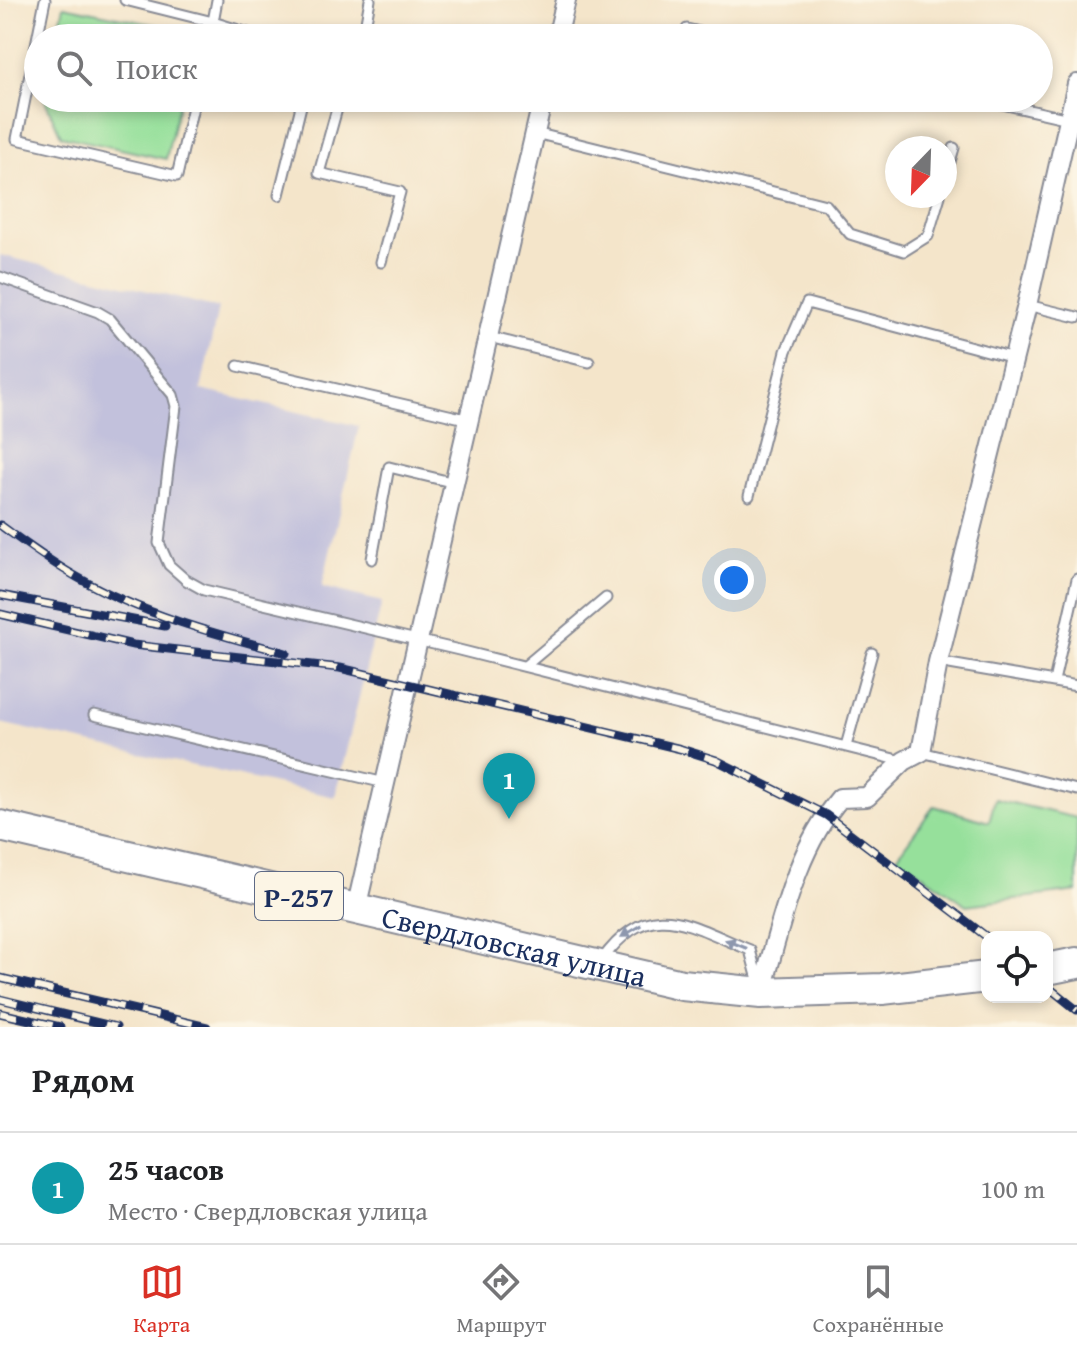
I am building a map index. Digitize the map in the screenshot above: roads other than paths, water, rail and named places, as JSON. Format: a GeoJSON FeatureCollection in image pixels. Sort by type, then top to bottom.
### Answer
{"type":"FeatureCollection","features":[{"type":"Feature","properties":{"kind":"highway","name":"Свердловская улица"},"geometry":{"type":"LineString","coordinates":[[0,826],[682,985],[761,993],[882,989],[981,978]]}},
{"type":"Feature","properties":{"kind":"highway"},"geometry":{"type":"LineString","coordinates":[[1053,968],[1077,963]]}},
{"type":"Feature","properties":{"kind":"street"},"geometry":{"type":"LineString","coordinates":[[560,24],[566,0]]}},
{"type":"Feature","properties":{"kind":"street"},"geometry":{"type":"LineString","coordinates":[[761,993],[803,856],[826,815],[840,798],[867,797],[904,761],[921,752],[938,662],[1027,305],[1077,84]]}},
{"type":"Feature","properties":{"kind":"street"},"geometry":{"type":"LineString","coordinates":[[356,909],[540,112]]}},
{"type":"Feature","properties":{"kind":"lane"},"geometry":{"type":"LineString","coordinates":[[40,24],[45,0]]}},
{"type":"Feature","properties":{"kind":"lane"},"geometry":{"type":"LineString","coordinates":[[125,0],[219,24]]}},
{"type":"Feature","properties":{"kind":"lane"},"geometry":{"type":"LineString","coordinates":[[213,22],[217,0]]}},
{"type":"Feature","properties":{"kind":"lane"},"geometry":{"type":"LineString","coordinates":[[366,24],[370,0]]}},
{"type":"Feature","properties":{"kind":"lane"},"geometry":{"type":"LineString","coordinates":[[24,104],[17,139],[177,176],[192,112]]}},
{"type":"Feature","properties":{"kind":"lane"},"geometry":{"type":"LineString","coordinates":[[279,195],[300,112]]}},
{"type":"Feature","properties":{"kind":"lane"},"geometry":{"type":"LineString","coordinates":[[336,112],[319,173],[400,192],[381,262]]}},
{"type":"Feature","properties":{"kind":"lane"},"geometry":{"type":"LineString","coordinates":[[1038,112],[1069,119]]}},
{"type":"Feature","properties":{"kind":"lane"},"geometry":{"type":"LineString","coordinates":[[535,133],[826,205],[850,234],[904,251],[928,236],[936,208]]}},
{"type":"Feature","properties":{"kind":"lane"},"geometry":{"type":"LineString","coordinates":[[0,277],[110,319],[173,395],[176,406],[159,543],[169,565],[204,590],[904,761]]}},
{"type":"Feature","properties":{"kind":"lane"},"geometry":{"type":"LineString","coordinates":[[749,496],[786,351],[807,303],[1014,358]]}},
{"type":"Feature","properties":{"kind":"lane"},"geometry":{"type":"LineString","coordinates":[[1027,305],[1077,317]]}},
{"type":"Feature","properties":{"kind":"lane"},"geometry":{"type":"LineString","coordinates":[[489,337],[589,362]]}},
{"type":"Feature","properties":{"kind":"lane"},"geometry":{"type":"LineString","coordinates":[[238,366],[470,420]]}},
{"type":"Feature","properties":{"kind":"lane"},"geometry":{"type":"LineString","coordinates":[[372,559],[389,467],[455,483]]}},
{"type":"Feature","properties":{"kind":"lane"},"geometry":{"type":"LineString","coordinates":[[1054,681],[1077,579]]}},
{"type":"Feature","properties":{"kind":"lane"},"geometry":{"type":"LineString","coordinates":[[525,666],[606,598]]}},
{"type":"Feature","properties":{"kind":"lane"},"geometry":{"type":"LineString","coordinates":[[846,746],[872,653]]}},
{"type":"Feature","properties":{"kind":"lane"},"geometry":{"type":"LineString","coordinates":[[938,662],[1077,686]]}},
{"type":"Feature","properties":{"kind":"lane"},"geometry":{"type":"LineString","coordinates":[[94,715],[385,783]]}},
{"type":"Feature","properties":{"kind":"lane"},"geometry":{"type":"LineString","coordinates":[[921,752],[1077,790]]}},
{"type":"Feature","properties":{"kind":"lane"},"geometry":{"type":"LineString","coordinates":[[597,967],[617,940],[649,920],[680,921],[750,950],[761,993]]}},
{"type":"Feature","properties":{"kind":"railway"},"geometry":{"type":"LineString","coordinates":[[0,525],[67,571],[127,602],[206,630],[286,653]]}},
{"type":"Feature","properties":{"kind":"railway"},"geometry":{"type":"LineString","coordinates":[[0,595],[165,626]]}},
{"type":"Feature","properties":{"kind":"railway"},"geometry":{"type":"LineString","coordinates":[[0,614],[133,645],[340,668],[716,760],[826,815],[981,932]]}},
{"type":"Feature","properties":{"kind":"railway"},"geometry":{"type":"LineString","coordinates":[[0,978],[207,1027]]}},
{"type":"Feature","properties":{"kind":"railway"},"geometry":{"type":"LineString","coordinates":[[1053,991],[1077,1010]]}},
{"type":"Feature","properties":{"kind":"railway"},"geometry":{"type":"LineString","coordinates":[[0,999],[116,1027]]}},
{"type":"Feature","properties":{"kind":"railway"},"geometry":{"type":"LineString","coordinates":[[0,1013],[60,1027]]}},
{"type":"Feature","properties":{"kind":"place","name":"25 часов"},"geometry":{"type":"Point","coordinates":[509,819]}}]}
